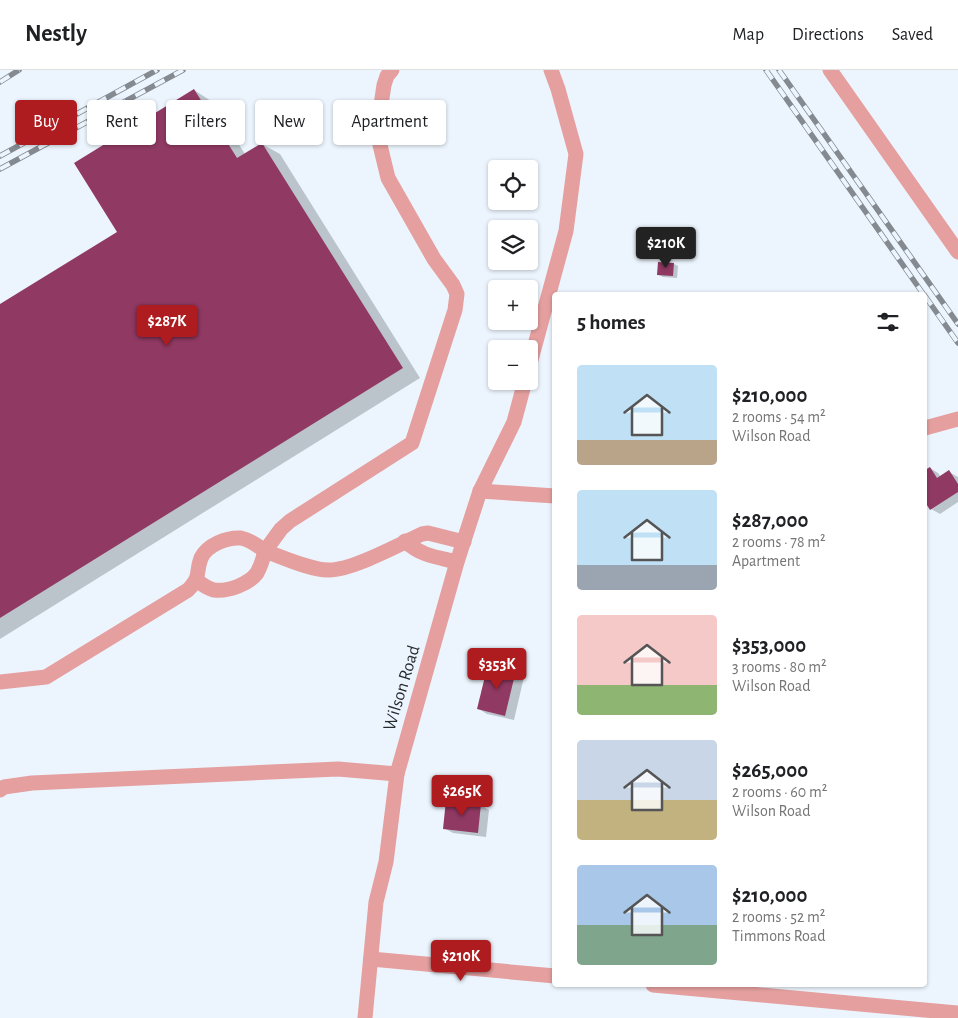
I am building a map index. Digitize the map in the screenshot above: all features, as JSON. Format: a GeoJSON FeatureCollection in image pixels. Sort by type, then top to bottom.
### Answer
{"type":"FeatureCollection","features":[{"type":"Feature","properties":{"kind":"street"},"geometry":{"type":"LineString","coordinates":[[197,581],[205,587],[214,590],[244,584],[256,575],[265,551],[290,520],[412,444],[455,310],[457,294],[454,285],[434,259],[388,178],[380,145],[380,105],[387,76],[392,70]]}},
{"type":"Feature","properties":{"kind":"street"},"geometry":{"type":"LineString","coordinates":[[536,340],[566,231],[576,154],[552,70]]}},
{"type":"Feature","properties":{"kind":"street"},"geometry":{"type":"LineString","coordinates":[[830,70],[958,252]]}},
{"type":"Feature","properties":{"kind":"street","name":"Wilson Road"},"geometry":{"type":"LineString","coordinates":[[365,1018],[376,902],[386,862],[397,774],[457,562],[480,492],[514,422],[523,390]]}},
{"type":"Feature","properties":{"kind":"street"},"geometry":{"type":"LineString","coordinates":[[927,427],[958,418]]}},
{"type":"Feature","properties":{"kind":"street"},"geometry":{"type":"LineString","coordinates":[[480,492],[552,496]]}},
{"type":"Feature","properties":{"kind":"street"},"geometry":{"type":"LineString","coordinates":[[0,682],[46,677],[188,590],[197,581],[201,560],[206,551],[217,543],[240,538],[251,541],[265,551],[304,565],[328,570],[345,567],[367,559],[428,532],[464,542]]}},
{"type":"Feature","properties":{"kind":"street"},"geometry":{"type":"LineString","coordinates":[[405,541],[422,554],[457,562]]}},
{"type":"Feature","properties":{"kind":"street"},"geometry":{"type":"LineString","coordinates":[[0,790],[4,787],[32,783],[328,769],[397,774]]}},
{"type":"Feature","properties":{"kind":"street"},"geometry":{"type":"LineString","coordinates":[[371,959],[552,976]]}},
{"type":"Feature","properties":{"kind":"street"},"geometry":{"type":"LineString","coordinates":[[676,987],[957,1013]]}},
{"type":"Feature","properties":{"kind":"building"},"geometry":{"type":"Polygon","coordinates":[[[194,89],[201,100],[176,100],[194,89]]]}},
{"type":"Feature","properties":{"kind":"building"},"geometry":{"type":"Polygon","coordinates":[[[166,106],[166,145],[229,145],[237,158],[259,145],[263,145],[403,368],[0,618],[0,304],[117,232],[74,163],[103,145],[156,145],[156,112],[166,106]]]}},
{"type":"Feature","properties":{"kind":"building"},"geometry":{"type":"Polygon","coordinates":[[[658,262],[674,263],[673,276],[657,275],[658,262]]]}},
{"type":"Feature","properties":{"kind":"building"},"geometry":{"type":"Polygon","coordinates":[[[930,467],[937,478],[949,470],[958,484],[958,492],[930,510],[927,505],[927,469],[930,467]]]}},
{"type":"Feature","properties":{"kind":"building"},"geometry":{"type":"Polygon","coordinates":[[[488,664],[516,670],[505,716],[477,709],[488,664]]]}},
{"type":"Feature","properties":{"kind":"building"},"geometry":{"type":"Polygon","coordinates":[[[446,800],[481,804],[478,833],[443,829],[446,800]]]}},
{"type":"Feature","properties":{"kind":"railway"},"geometry":{"type":"LineString","coordinates":[[0,82],[19,70]]}},
{"type":"Feature","properties":{"kind":"railway"},"geometry":{"type":"LineString","coordinates":[[0,156],[157,70]]}},
{"type":"Feature","properties":{"kind":"railway"},"geometry":{"type":"LineString","coordinates":[[0,169],[183,70]]}},
{"type":"Feature","properties":{"kind":"railway"},"geometry":{"type":"LineString","coordinates":[[766,70],[922,292]]}},
{"type":"Feature","properties":{"kind":"railway"},"geometry":{"type":"LineString","coordinates":[[779,70],[958,324]]}},
{"type":"Feature","properties":{"kind":"railway"},"geometry":{"type":"LineString","coordinates":[[927,299],[958,343]]}}]}
